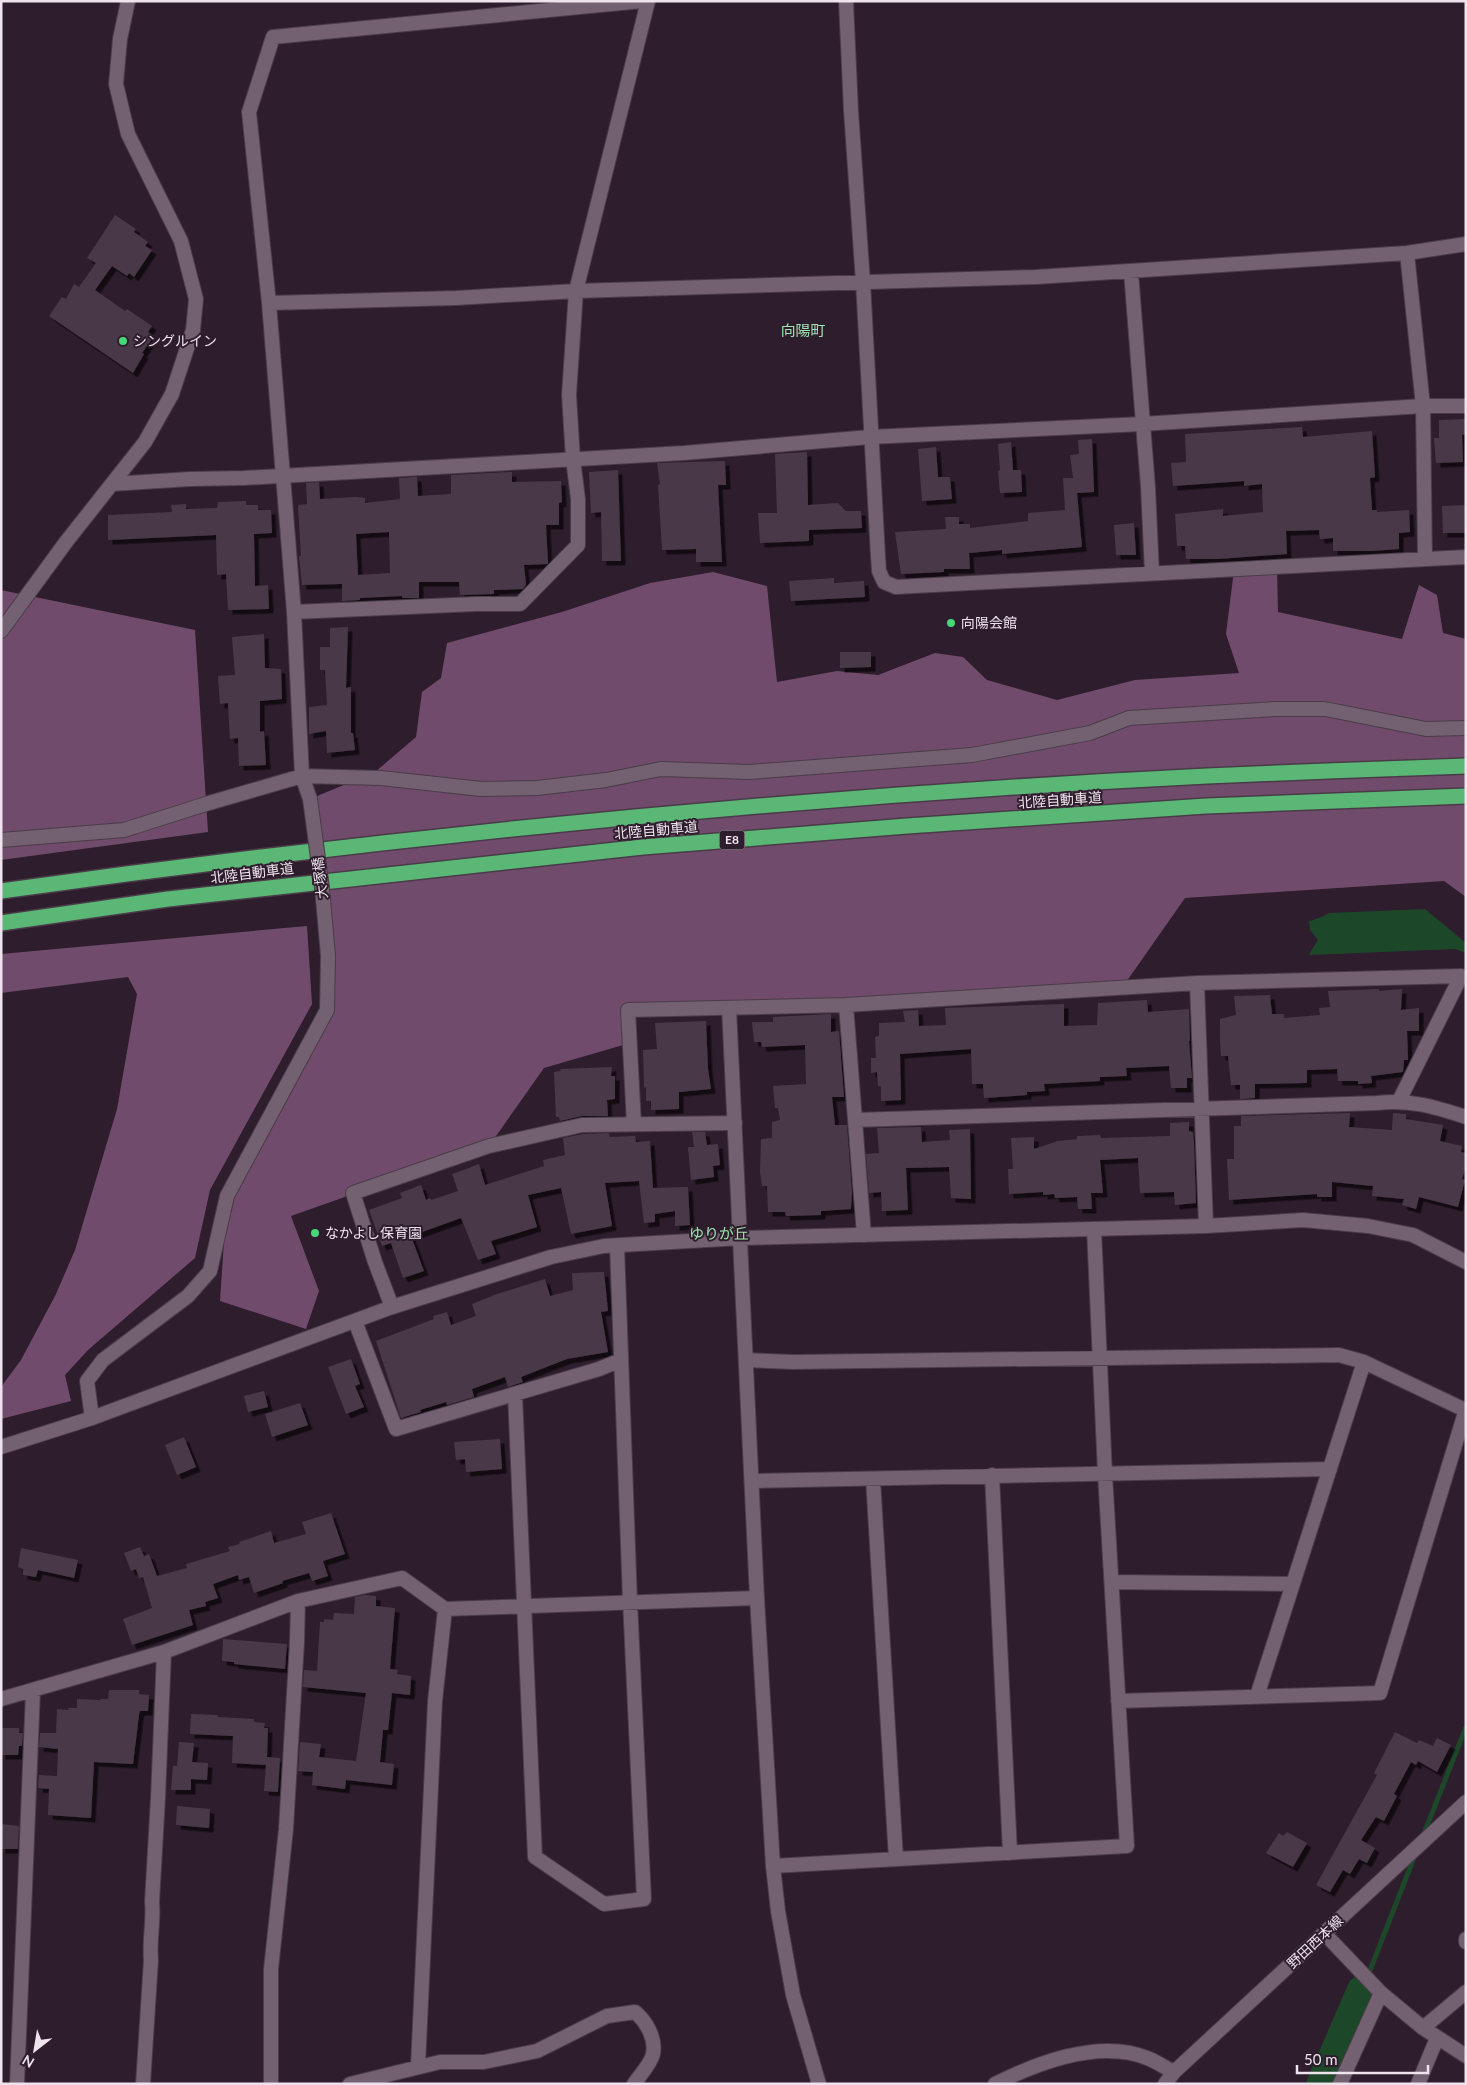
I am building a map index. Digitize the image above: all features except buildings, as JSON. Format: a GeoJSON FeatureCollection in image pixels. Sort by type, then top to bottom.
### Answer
{"type":"FeatureCollection","features":[{"type":"Feature","properties":{"kind":"highway","name":"北陸自動車道"},"geometry":{"type":"LineString","coordinates":[[1,891],[156,869],[388,842],[658,816],[905,795],[1177,778],[1466,766]]}},
{"type":"Feature","properties":{"kind":"highway","name":"北陸自動車道"},"geometry":{"type":"LineString","coordinates":[[1,923],[168,899],[643,847],[906,826],[1186,808],[1466,796]]}},
{"type":"Feature","properties":{"kind":"street"},"geometry":{"type":"LineString","coordinates":[[1,631],[66,542],[145,442],[172,394],[193,330],[196,300],[181,241],[128,134],[116,84],[120,39],[128,1]]}},
{"type":"Feature","properties":{"kind":"street","name":"大塚橋"},"geometry":{"type":"LineString","coordinates":[[92,1418],[87,1381],[103,1360],[188,1296],[210,1271],[228,1196],[327,1010],[328,956],[322,888],[310,799],[302,776],[294,612],[269,303],[249,112],[273,37],[642,1]]}},
{"type":"Feature","properties":{"kind":"street"},"geometry":{"type":"LineString","coordinates":[[294,612],[476,604],[520,604],[578,545],[578,499],[573,459],[569,395],[576,291],[648,1]]}},
{"type":"Feature","properties":{"kind":"street"},"geometry":{"type":"LineString","coordinates":[[846,1],[851,111],[864,282],[870,437],[878,564],[884,582],[896,586],[1466,557]]}},
{"type":"Feature","properties":{"kind":"street"},"geometry":{"type":"LineString","coordinates":[[269,303],[456,298],[576,291],[1036,277],[1407,253],[1466,244]]}},
{"type":"Feature","properties":{"kind":"street"},"geometry":{"type":"LineString","coordinates":[[1407,253],[1423,406],[1425,559]]}},
{"type":"Feature","properties":{"kind":"street"},"geometry":{"type":"LineString","coordinates":[[1131,272],[1148,487],[1152,573]]}},
{"type":"Feature","properties":{"kind":"street"},"geometry":{"type":"LineString","coordinates":[[112,484],[573,459],[870,437],[1142,424],[1423,406],[1466,406]]}},
{"type":"Feature","properties":{"kind":"street"},"geometry":{"type":"LineString","coordinates":[[1,840],[124,830],[302,776],[381,778],[482,789],[537,788],[606,780],[660,769],[749,772],[972,755],[1090,733],[1129,718],[1275,709],[1325,709],[1426,729],[1466,728]]}},
{"type":"Feature","properties":{"kind":"street"},"geometry":{"type":"LineString","coordinates":[[634,1124],[628,1010],[846,1005],[1197,983],[1464,977],[1398,1100]]}},
{"type":"Feature","properties":{"kind":"street"},"geometry":{"type":"LineString","coordinates":[[1197,983],[1206,1226]]}},
{"type":"Feature","properties":{"kind":"street"},"geometry":{"type":"LineString","coordinates":[[846,1005],[864,1235]]}},
{"type":"Feature","properties":{"kind":"street"},"geometry":{"type":"LineString","coordinates":[[729,1008],[757,1598],[773,1866],[778,1911],[793,1996],[820,2084]]}},
{"type":"Feature","properties":{"kind":"street"},"geometry":{"type":"LineString","coordinates":[[856,1120],[1377,1103],[1398,1100],[1432,1106],[1466,1117]]}},
{"type":"Feature","properties":{"kind":"street"},"geometry":{"type":"LineString","coordinates":[[392,1307],[375,1262],[353,1193],[489,1146],[582,1125],[735,1123]]}},
{"type":"Feature","properties":{"kind":"street"},"geometry":{"type":"LineString","coordinates":[[1,1447],[92,1418],[392,1307],[551,1256],[604,1246],[741,1238],[1206,1226],[1304,1220],[1368,1226],[1413,1235],[1466,1262]]}},
{"type":"Feature","properties":{"kind":"street"},"geometry":{"type":"LineString","coordinates":[[773,1866],[1127,1846],[1104,1474],[1094,1229]]}},
{"type":"Feature","properties":{"kind":"street"},"geometry":{"type":"LineString","coordinates":[[514,1394],[535,1857],[604,1904],[644,1899],[630,1601],[617,1246]]}},
{"type":"Feature","properties":{"kind":"street"},"geometry":{"type":"LineString","coordinates":[[355,1321],[396,1428],[598,1369],[621,1360]]}},
{"type":"Feature","properties":{"kind":"street"},"geometry":{"type":"LineString","coordinates":[[746,1360],[793,1362],[1339,1355],[1364,1362],[1466,1410],[1380,1693],[1118,1701]]}},
{"type":"Feature","properties":{"kind":"street"},"geometry":{"type":"LineString","coordinates":[[1257,1696],[1364,1362]]}},
{"type":"Feature","properties":{"kind":"street"},"geometry":{"type":"LineString","coordinates":[[752,1481],[1330,1469]]}},
{"type":"Feature","properties":{"kind":"street"},"geometry":{"type":"LineString","coordinates":[[992,1475],[1010,1853]]}},
{"type":"Feature","properties":{"kind":"street"},"geometry":{"type":"LineString","coordinates":[[873,1479],[896,1859]]}},
{"type":"Feature","properties":{"kind":"street"},"geometry":{"type":"LineString","coordinates":[[1,1699],[164,1652],[298,1601],[402,1578],[445,1609],[757,1598]]}},
{"type":"Feature","properties":{"kind":"street"},"geometry":{"type":"LineString","coordinates":[[1112,1582],[1292,1584]]}},
{"type":"Feature","properties":{"kind":"street"},"geometry":{"type":"LineString","coordinates":[[271,2084],[271,1969],[286,1829],[298,1601]]}},
{"type":"Feature","properties":{"kind":"street"},"geometry":{"type":"LineString","coordinates":[[418,2066],[436,1702],[445,1609]]}},
{"type":"Feature","properties":{"kind":"street"},"geometry":{"type":"LineString","coordinates":[[143,2084],[151,1960],[150,1947],[159,1789],[164,1652]]}},
{"type":"Feature","properties":{"kind":"street"},"geometry":{"type":"LineString","coordinates":[[17,2084],[33,1691]]}},
{"type":"Feature","properties":{"kind":"street","name":"野田西本線"},"geometry":{"type":"LineString","coordinates":[[1165,2084],[1174,2072],[1466,1802]]}},
{"type":"Feature","properties":{"kind":"street"},"geometry":{"type":"LineString","coordinates":[[1324,1934],[1378,1990],[1422,2028],[1466,2056]]}},
{"type":"Feature","properties":{"kind":"street"},"geometry":{"type":"LineString","coordinates":[[1340,2084],[1378,1990]]}},
{"type":"Feature","properties":{"kind":"street"},"geometry":{"type":"LineString","coordinates":[[1422,2028],[1466,1992]]}},
{"type":"Feature","properties":{"kind":"street"},"geometry":{"type":"LineString","coordinates":[[350,2084],[440,2062],[484,2062],[537,2051],[608,2016],[635,2012],[642,2018],[653,2041],[653,2056],[634,2084]]}},
{"type":"Feature","properties":{"kind":"street"},"geometry":{"type":"LineString","coordinates":[[1418,2084],[1438,2038]]}},
{"type":"Feature","properties":{"kind":"street"},"geometry":{"type":"LineString","coordinates":[[996,2084],[1028,2067],[1089,2052],[1119,2052],[1147,2058],[1174,2072]]}},
{"type":"Feature","properties":{"kind":"shaded area"},"geometry":{"type":"Polygon","coordinates":[[[1277,567],[1278,612],[1402,639],[1419,585],[1437,595],[1443,633],[1466,639],[1466,897],[1444,881],[1185,898],[1122,988],[628,1010],[630,1043],[544,1068],[489,1146],[291,1216],[319,1291],[306,1329],[220,1301],[227,1196],[327,1010],[310,799],[375,772],[416,737],[422,692],[441,678],[447,643],[562,612],[650,583],[713,572],[767,586],[777,682],[837,671],[878,675],[935,653],[963,657],[987,680],[1057,700],[1135,680],[1239,673],[1226,634],[1234,570],[1277,567]]]}},
{"type":"Feature","properties":{"kind":"shaded area"},"geometry":{"type":"Polygon","coordinates":[[[1,590],[195,630],[208,832],[1,860],[1,590]]]}},
{"type":"Feature","properties":{"kind":"shaded area"},"geometry":{"type":"Polygon","coordinates":[[[1425,909],[1466,943],[1466,953],[1455,949],[1309,954],[1318,940],[1310,930],[1309,921],[1329,913],[1425,909]]]}},
{"type":"Feature","properties":{"kind":"shaded area"},"geometry":{"type":"Polygon","coordinates":[[[307,926],[312,1004],[210,1190],[195,1258],[88,1350],[65,1375],[71,1401],[1,1419],[1,1387],[21,1360],[56,1294],[75,1250],[117,1109],[137,994],[128,977],[1,993],[1,954],[307,926]]]}},
{"type":"Feature","properties":{"kind":"waterway"},"geometry":{"type":"LineString","coordinates":[[1423,1836],[1466,1727]]}},
{"type":"Feature","properties":{"kind":"waterway"},"geometry":{"type":"LineString","coordinates":[[1362,1991],[1415,1855]]}},
{"type":"Feature","properties":{"kind":"waterway"},"geometry":{"type":"LineString","coordinates":[[1322,2084],[1362,1991]]}},
{"type":"Feature","properties":{"kind":"place","name":"シングルイン"},"geometry":{"type":"Point","coordinates":[123,341]}},
{"type":"Feature","properties":{"kind":"place","name":"向陽会館"},"geometry":{"type":"Point","coordinates":[951,623]}},
{"type":"Feature","properties":{"kind":"place","name":"なかよし保育園"},"geometry":{"type":"Point","coordinates":[315,1233]}},
{"type":"Feature","properties":{"kind":"district","name":"向陽町"},"geometry":{"type":"Point","coordinates":[803,331]}},
{"type":"Feature","properties":{"kind":"district","name":"ゆりが丘"},"geometry":{"type":"Point","coordinates":[719,1234]}}]}
